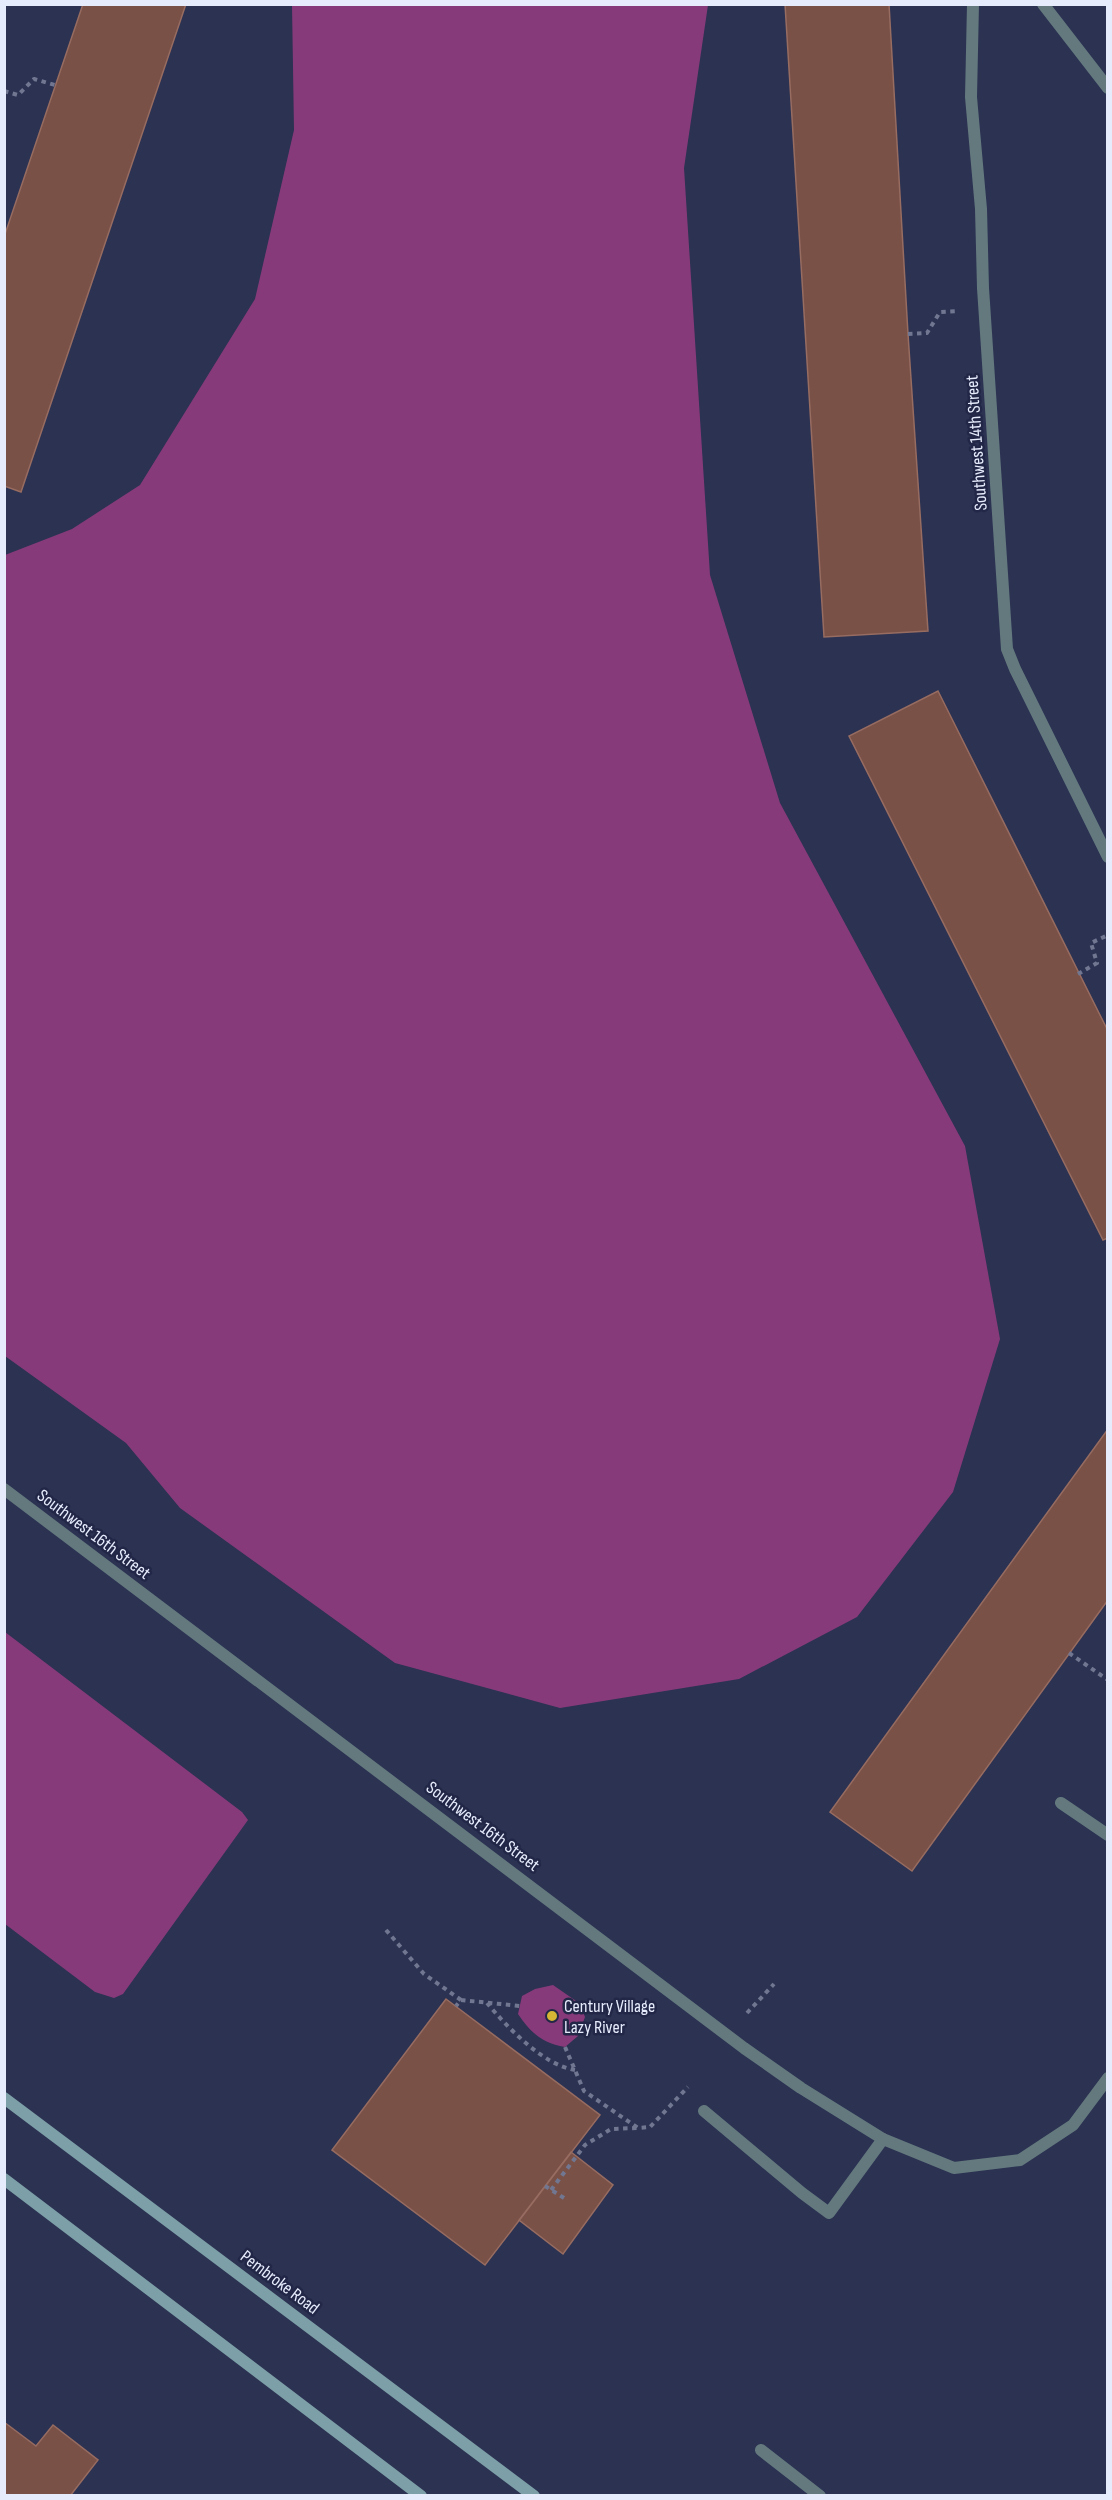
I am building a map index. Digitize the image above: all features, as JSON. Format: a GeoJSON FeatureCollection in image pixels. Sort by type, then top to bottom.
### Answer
{"type":"FeatureCollection","features":[{"type":"Feature","properties":{"kind":"main road","name":"Pembroke Road"},"geometry":{"type":"LineString","coordinates":[[4,2098],[534,2496]]}},
{"type":"Feature","properties":{"kind":"main road"},"geometry":{"type":"LineString","coordinates":[[4,2179],[421,2496]]}},
{"type":"Feature","properties":{"kind":"street","name":"Southwest 14th Street"},"geometry":{"type":"LineString","coordinates":[[973,4],[971,97],[981,209],[985,309],[1007,650],[1107,857]]}},
{"type":"Feature","properties":{"kind":"street"},"geometry":{"type":"LineString","coordinates":[[1042,4],[1107,88]]}},
{"type":"Feature","properties":{"kind":"street","name":"Southwest 16th Street"},"geometry":{"type":"LineString","coordinates":[[4,1489],[744,2048],[801,2088],[883,2139],[954,2168],[1020,2160],[1073,2125],[1107,2078]]}},
{"type":"Feature","properties":{"kind":"street"},"geometry":{"type":"LineString","coordinates":[[1061,1803],[1107,1835]]}},
{"type":"Feature","properties":{"kind":"street"},"geometry":{"type":"LineString","coordinates":[[704,2111],[829,2213],[883,2139]]}},
{"type":"Feature","properties":{"kind":"street"},"geometry":{"type":"LineString","coordinates":[[761,2450],[820,2496]]}},
{"type":"Feature","properties":{"kind":"path"},"geometry":{"type":"LineString","coordinates":[[4,91],[18,95],[34,80],[56,86]]}},
{"type":"Feature","properties":{"kind":"path"},"geometry":{"type":"LineString","coordinates":[[908,334],[927,333],[940,312],[985,309]]}},
{"type":"Feature","properties":{"kind":"path"},"geometry":{"type":"LineString","coordinates":[[1078,974],[1097,963],[1091,943],[1107,935]]}},
{"type":"Feature","properties":{"kind":"path"},"geometry":{"type":"LineString","coordinates":[[1069,1653],[1107,1680]]}},
{"type":"Feature","properties":{"kind":"path"},"geometry":{"type":"LineString","coordinates":[[386,1930],[424,1974],[461,2000],[520,2006]]}},
{"type":"Feature","properties":{"kind":"path"},"geometry":{"type":"LineString","coordinates":[[747,2013],[774,1984]]}},
{"type":"Feature","properties":{"kind":"path"},"geometry":{"type":"LineString","coordinates":[[456,2006],[461,2000]]}},
{"type":"Feature","properties":{"kind":"path"},"geometry":{"type":"LineString","coordinates":[[487,2003],[509,2029],[562,2068],[575,2070]]}},
{"type":"Feature","properties":{"kind":"path"},"geometry":{"type":"LineString","coordinates":[[565,2047],[584,2091],[638,2128]]}},
{"type":"Feature","properties":{"kind":"path"},"geometry":{"type":"LineString","coordinates":[[551,2190],[585,2145],[611,2129],[650,2127],[688,2087]]}},
{"type":"Feature","properties":{"kind":"path"},"geometry":{"type":"LineString","coordinates":[[545,2187],[564,2198]]}},
{"type":"Feature","properties":{"kind":"shaded area"},"geometry":{"type":"Polygon","coordinates":[[[292,5],[708,5],[684,168],[710,575],[780,803],[965,1146],[1000,1339],[953,1492],[857,1617],[739,1679],[560,1708],[395,1663],[180,1508],[126,1443],[5,1356],[5,555],[72,529],[140,485],[255,299],[294,130],[292,5]]]}},
{"type":"Feature","properties":{"kind":"shaded area"},"geometry":{"type":"Polygon","coordinates":[[[5,1632],[242,1812],[248,1820],[123,1994],[114,1998],[95,1992],[5,1924],[5,1632]]]}},
{"type":"Feature","properties":{"kind":"shaded area","name":"Century Village Lazy River"},"geometry":{"type":"Polygon","coordinates":[[[553,1985],[579,2003],[585,2017],[578,2036],[565,2047],[550,2043],[538,2036],[518,2014],[522,1996],[535,1989],[553,1985]]]}},
{"type":"Feature","properties":{"kind":"building"},"geometry":{"type":"Polygon","coordinates":[[[83,4],[186,4],[21,492],[4,486],[4,237],[83,4]]]}},
{"type":"Feature","properties":{"kind":"building"},"geometry":{"type":"Polygon","coordinates":[[[785,4],[889,4],[928,631],[824,637],[785,4]]]}},
{"type":"Feature","properties":{"kind":"building"},"geometry":{"type":"Polygon","coordinates":[[[938,691],[1108,1031],[1108,1238],[1103,1240],[849,736],[938,691]]]}},
{"type":"Feature","properties":{"kind":"building"},"geometry":{"type":"Polygon","coordinates":[[[1108,1429],[1108,1600],[912,1871],[830,1812],[1108,1429]]]}},
{"type":"Feature","properties":{"kind":"building"},"geometry":{"type":"Polygon","coordinates":[[[446,1999],[600,2115],[485,2265],[332,2150],[446,1999]]]}},
{"type":"Feature","properties":{"kind":"building"},"geometry":{"type":"Polygon","coordinates":[[[571,2152],[613,2185],[563,2254],[519,2220],[571,2152]]]}},
{"type":"Feature","properties":{"kind":"building"},"geometry":{"type":"Polygon","coordinates":[[[4,2422],[36,2446],[53,2425],[98,2460],[70,2496],[4,2496],[4,2422]]]}},
{"type":"Feature","properties":{"kind":"place","name":"Century Village Lazy River"},"geometry":{"type":"Point","coordinates":[552,2016]}}]}
